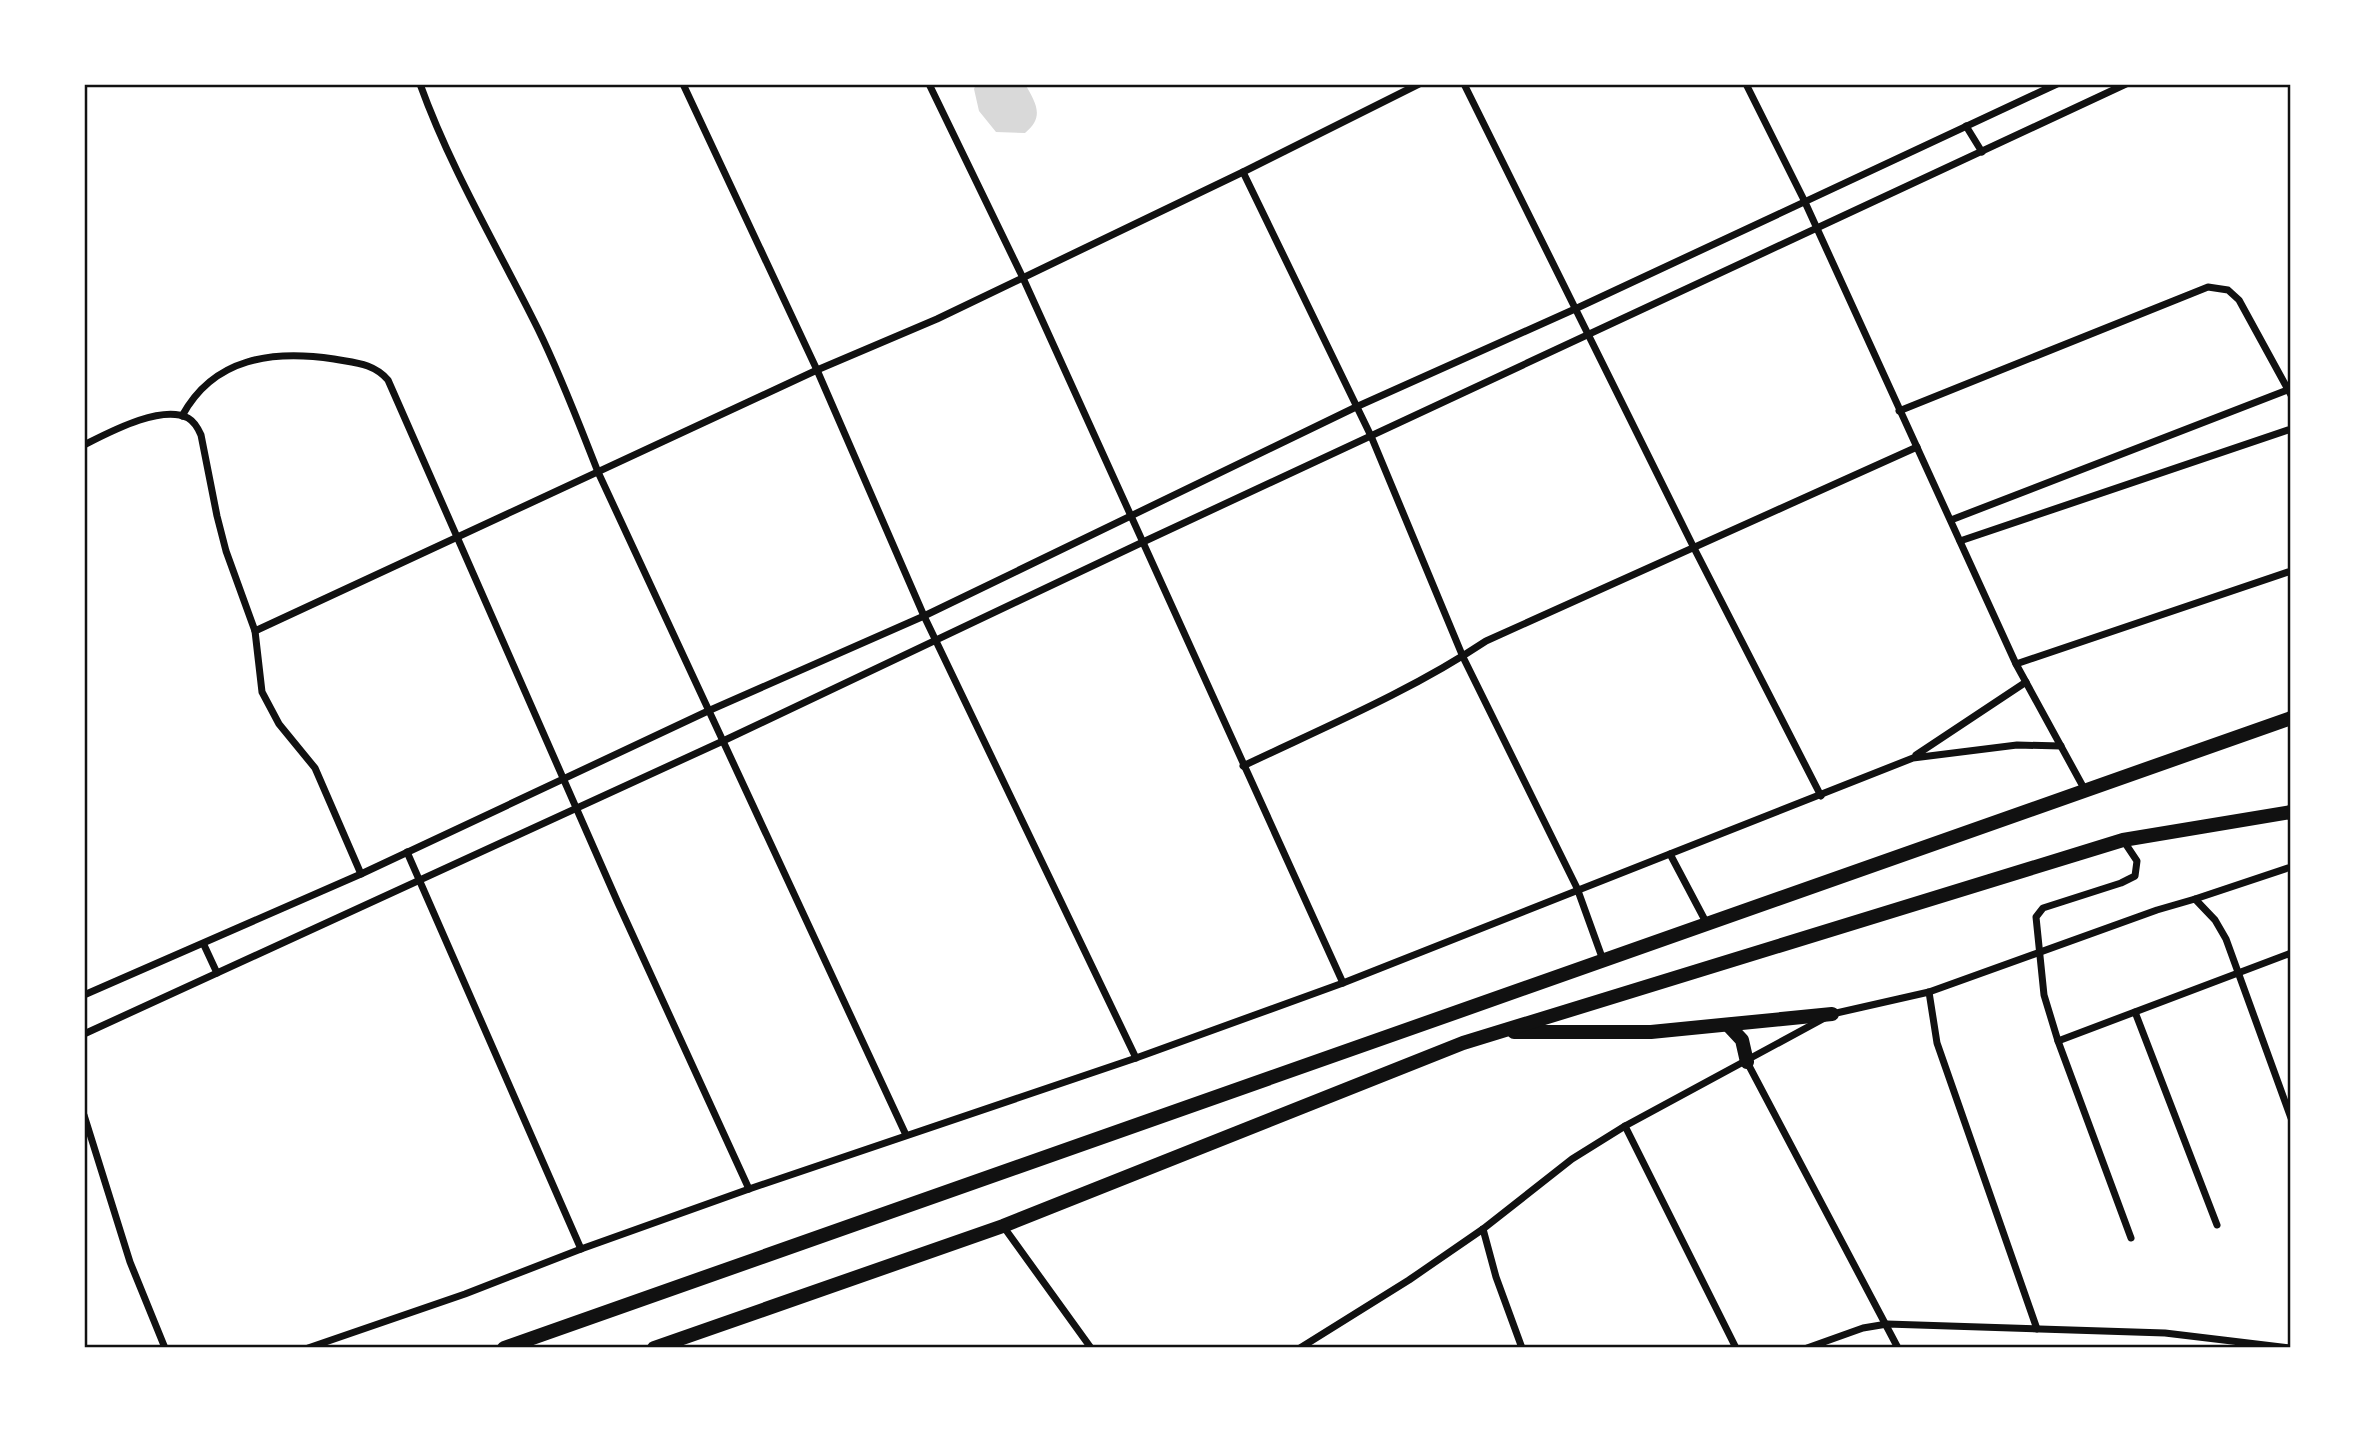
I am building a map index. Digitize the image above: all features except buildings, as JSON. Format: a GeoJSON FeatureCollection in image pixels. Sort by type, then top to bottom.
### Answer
{"type":"FeatureCollection","features":[{"type":"Feature","properties":{"kind":"highway"},"geometry":{"type":"LineString","coordinates":[[504,1348],[2291,718]]}},
{"type":"Feature","properties":{"kind":"highway"},"geometry":{"type":"LineString","coordinates":[[654,1348],[1003,1226],[1463,1043],[2123,840],[2291,812]]}},
{"type":"Feature","properties":{"kind":"highway"},"geometry":{"type":"LineString","coordinates":[[1499,1032],[1651,1032],[1832,1014]]}},
{"type":"Feature","properties":{"kind":"highway"},"geometry":{"type":"LineString","coordinates":[[1728,1025],[1742,1040],[1747,1062]]}},
{"type":"Feature","properties":{"kind":"street"},"geometry":{"type":"LineString","coordinates":[[420,84],[464,188],[538,330],[598,472],[906,1135]]}},
{"type":"Feature","properties":{"kind":"street"},"geometry":{"type":"LineString","coordinates":[[683,84],[817,370],[924,615],[1136,1058]]}},
{"type":"Feature","properties":{"kind":"street"},"geometry":{"type":"LineString","coordinates":[[929,84],[1023,278],[1343,983]]}},
{"type":"Feature","properties":{"kind":"street"},"geometry":{"type":"LineString","coordinates":[[255,631],[817,370],[937,319],[1419,84]]}},
{"type":"Feature","properties":{"kind":"street"},"geometry":{"type":"LineString","coordinates":[[1464,84],[1694,548],[1821,796]]}},
{"type":"Feature","properties":{"kind":"street"},"geometry":{"type":"LineString","coordinates":[[1746,84],[1804,200],[2016,664],[2086,792]]}},
{"type":"Feature","properties":{"kind":"street"},"geometry":{"type":"LineString","coordinates":[[84,995],[361,874],[708,711],[924,615],[1356,407],[1575,309],[2057,84]]}},
{"type":"Feature","properties":{"kind":"street"},"geometry":{"type":"LineString","coordinates":[[84,1034],[937,642],[1143,542],[2126,84]]}},
{"type":"Feature","properties":{"kind":"street"},"geometry":{"type":"LineString","coordinates":[[1966,126],[1982,152]]}},
{"type":"Feature","properties":{"kind":"street"},"geometry":{"type":"LineString","coordinates":[[1243,172],[1371,436],[1462,657],[1577,888],[1603,960]]}},
{"type":"Feature","properties":{"kind":"street"},"geometry":{"type":"LineString","coordinates":[[1899,411],[2208,287],[2234,293],[2290,391],[1951,520]]}},
{"type":"Feature","properties":{"kind":"street"},"geometry":{"type":"LineString","coordinates":[[183,416],[191,400],[212,379],[240,365],[263,358],[296,355],[362,363],[374,367],[388,380],[576,808],[749,1189]]}},
{"type":"Feature","properties":{"kind":"street"},"geometry":{"type":"LineString","coordinates":[[84,445],[135,422],[166,415],[183,416],[193,422],[201,435],[226,551],[255,631],[262,692],[279,724],[315,768],[361,874]]}},
{"type":"Feature","properties":{"kind":"street"},"geometry":{"type":"LineString","coordinates":[[1959,541],[2291,429]]}},
{"type":"Feature","properties":{"kind":"street"},"geometry":{"type":"LineString","coordinates":[[1243,766],[1377,702],[1462,657],[1486,641],[1917,447]]}},
{"type":"Feature","properties":{"kind":"street"},"geometry":{"type":"LineString","coordinates":[[2016,664],[2291,571]]}},
{"type":"Feature","properties":{"kind":"street"},"geometry":{"type":"LineString","coordinates":[[308,1348],[465,1294],[749,1189],[1136,1058],[1343,983],[1577,888],[1821,796],[1913,758],[2026,682]]}},
{"type":"Feature","properties":{"kind":"street"},"geometry":{"type":"LineString","coordinates":[[1913,758],[2017,745],[2061,746]]}},
{"type":"Feature","properties":{"kind":"street"},"geometry":{"type":"LineString","coordinates":[[2123,840],[2137,862],[2135,876],[2043,908],[2036,917],[2044,995],[2058,1041],[2132,1238]]}},
{"type":"Feature","properties":{"kind":"street"},"geometry":{"type":"LineString","coordinates":[[407,852],[581,1249]]}},
{"type":"Feature","properties":{"kind":"street"},"geometry":{"type":"LineString","coordinates":[[1670,854],[1708,925]]}},
{"type":"Feature","properties":{"kind":"street"},"geometry":{"type":"LineString","coordinates":[[1300,1348],[1409,1280],[1483,1229],[1572,1159],[1625,1126],[1832,1014],[1929,992],[2039,951],[2291,867]]}},
{"type":"Feature","properties":{"kind":"street"},"geometry":{"type":"LineString","coordinates":[[2195,899],[2215,920],[2226,939],[2291,1118]]}},
{"type":"Feature","properties":{"kind":"street"},"geometry":{"type":"LineString","coordinates":[[204,944],[217,973]]}},
{"type":"Feature","properties":{"kind":"street"},"geometry":{"type":"LineString","coordinates":[[2058,1041],[2291,953]]}},
{"type":"Feature","properties":{"kind":"street"},"geometry":{"type":"LineString","coordinates":[[1929,992],[1937,1042],[2037,1329]]}},
{"type":"Feature","properties":{"kind":"street"},"geometry":{"type":"LineString","coordinates":[[2135,1012],[2217,1225]]}},
{"type":"Feature","properties":{"kind":"street"},"geometry":{"type":"LineString","coordinates":[[1747,1062],[1898,1348]]}},
{"type":"Feature","properties":{"kind":"street"},"geometry":{"type":"LineString","coordinates":[[84,1115],[130,1262],[165,1348]]}},
{"type":"Feature","properties":{"kind":"street"},"geometry":{"type":"LineString","coordinates":[[1625,1126],[1736,1348]]}},
{"type":"Feature","properties":{"kind":"street"},"geometry":{"type":"LineString","coordinates":[[1003,1226],[1091,1348]]}},
{"type":"Feature","properties":{"kind":"street"},"geometry":{"type":"LineString","coordinates":[[1483,1229],[1496,1277],[1522,1348]]}},
{"type":"Feature","properties":{"kind":"street"},"geometry":{"type":"LineString","coordinates":[[1807,1348],[1863,1328],[1887,1324],[2165,1333],[2290,1348]]}},
{"type":"Feature","properties":{"kind":"shaded area"},"geometry":{"type":"Polygon","coordinates":[[[976,84],[1025,84],[1037,110],[1031,127],[1025,133],[996,132],[979,111],[974,89],[976,84]]]}}]}
